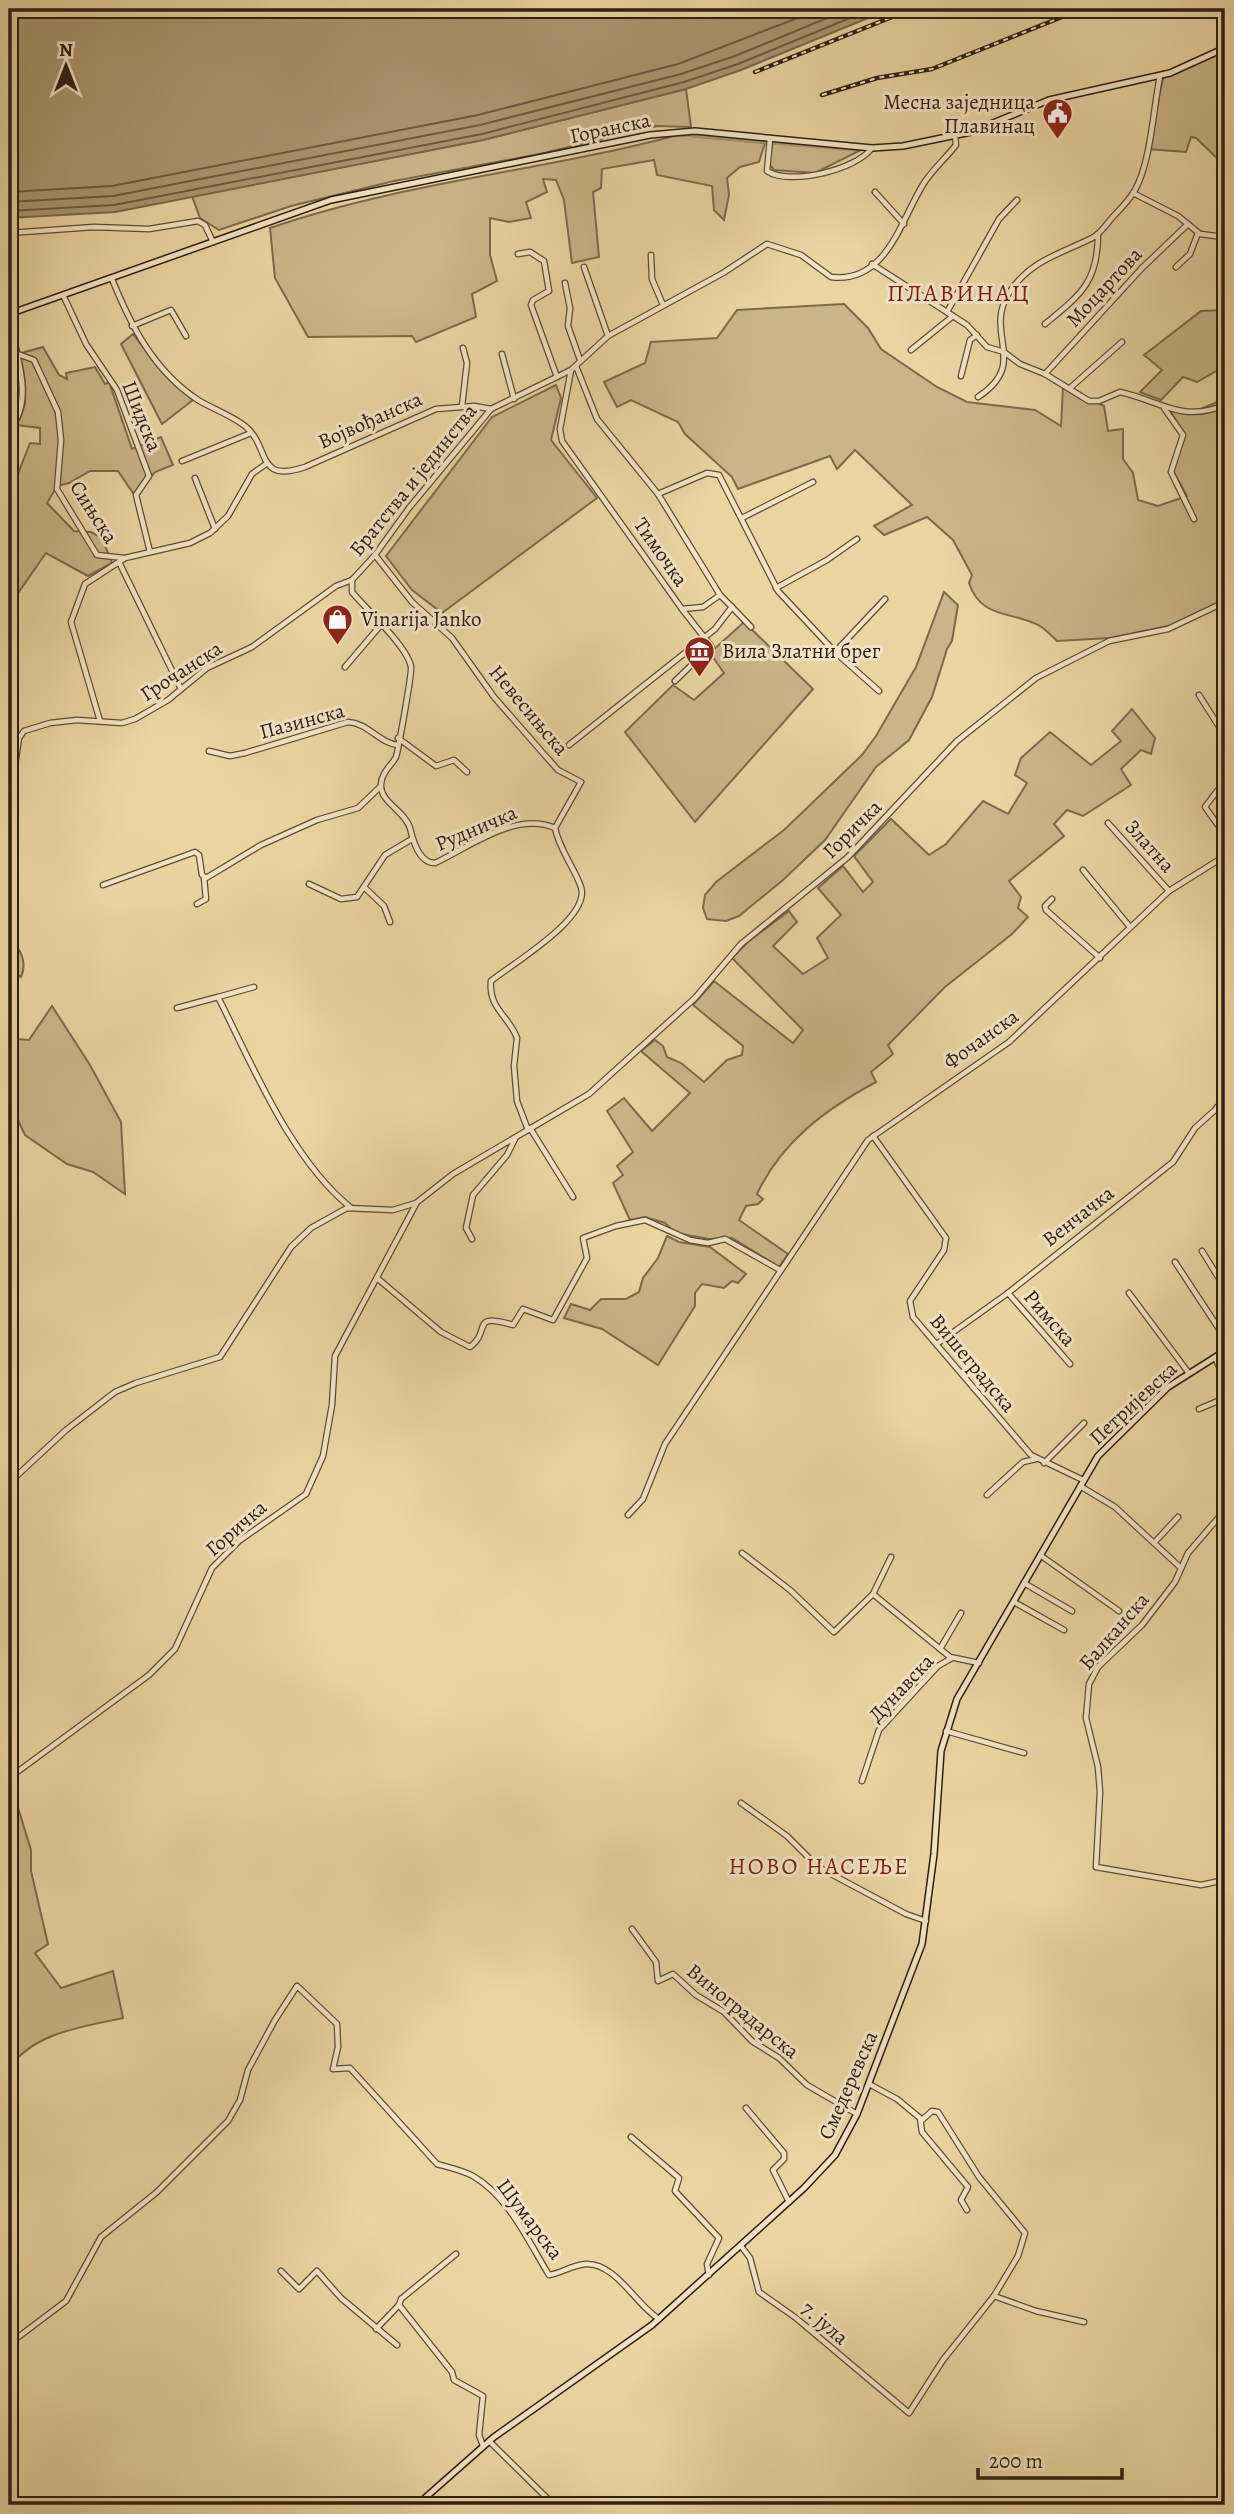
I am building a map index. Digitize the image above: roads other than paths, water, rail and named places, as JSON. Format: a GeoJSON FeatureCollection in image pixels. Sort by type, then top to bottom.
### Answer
{"type":"FeatureCollection","features":[{"type":"Feature","properties":{"kind":"main road","name":"Горанска"},"geometry":{"type":"LineString","coordinates":[[9,314],[341,198],[650,135],[687,131],[872,148],[903,146],[956,136],[1049,100],[1160,76],[1225,48]]}},
{"type":"Feature","properties":{"kind":"main road"},"geometry":{"type":"LineString","coordinates":[[9,321],[22,399],[19,413],[9,430]]}},
{"type":"Feature","properties":{"kind":"main road","name":"Петријевска"},"geometry":{"type":"LineString","coordinates":[[1040,1555],[1081,1483],[1113,1439],[1188,1373],[1225,1351]]}},
{"type":"Feature","properties":{"kind":"main road","name":"Смедеревска"},"geometry":{"type":"LineString","coordinates":[[417,2505],[482,2446],[659,2319],[789,2202],[831,2160],[857,2114],[914,1968],[926,1921],[945,1730],[957,1699],[1040,1555]]}},
{"type":"Feature","properties":{"kind":"street"},"geometry":{"type":"LineString","coordinates":[[978,397],[997,383],[1005,360],[1001,329],[1003,308],[1023,275],[1038,263],[1098,234],[1133,193],[1143,166],[1160,76]]}},
{"type":"Feature","properties":{"kind":"street","name":"Братства и јединства"},"geometry":{"type":"LineString","coordinates":[[352,580],[376,555],[409,508],[491,409],[573,368],[608,336],[723,273],[767,244],[796,252],[831,277],[851,276],[872,264],[891,248],[925,182],[956,145],[956,136]]}},
{"type":"Feature","properties":{"kind":"street"},"geometry":{"type":"LineString","coordinates":[[769,139],[767,171],[781,176],[822,176],[872,148]]}},
{"type":"Feature","properties":{"kind":"street"},"geometry":{"type":"LineString","coordinates":[[875,192],[904,224]]}},
{"type":"Feature","properties":{"kind":"street"},"geometry":{"type":"LineString","coordinates":[[1133,193],[1188,224],[1198,233],[1216,236],[1225,231]]}},
{"type":"Feature","properties":{"kind":"street"},"geometry":{"type":"LineString","coordinates":[[947,312],[999,219],[1017,200]]}},
{"type":"Feature","properties":{"kind":"street"},"geometry":{"type":"LineString","coordinates":[[9,233],[94,227],[149,229],[198,221],[205,225],[213,242]]}},
{"type":"Feature","properties":{"kind":"street","name":"Моцартова"},"geometry":{"type":"LineString","coordinates":[[1045,374],[1142,268],[1188,224]]}},
{"type":"Feature","properties":{"kind":"street"},"geometry":{"type":"LineString","coordinates":[[1176,267],[1191,254],[1198,233]]}},
{"type":"Feature","properties":{"kind":"street"},"geometry":{"type":"LineString","coordinates":[[1045,324],[1087,287],[1096,262],[1098,234]]}},
{"type":"Feature","properties":{"kind":"street"},"geometry":{"type":"LineString","coordinates":[[518,254],[530,252],[544,261],[550,289],[531,304],[557,377]]}},
{"type":"Feature","properties":{"kind":"street"},"geometry":{"type":"LineString","coordinates":[[651,255],[652,279],[663,304]]}},
{"type":"Feature","properties":{"kind":"street"},"geometry":{"type":"LineString","coordinates":[[872,264],[953,316],[991,349],[1004,352],[1024,367],[1045,374],[1089,401],[1099,401],[1121,393],[1164,408],[1198,413],[1225,405]]}},
{"type":"Feature","properties":{"kind":"street"},"geometry":{"type":"LineString","coordinates":[[584,267],[608,336]]}},
{"type":"Feature","properties":{"kind":"street"},"geometry":{"type":"LineString","coordinates":[[100,721],[71,622],[87,582],[128,558],[190,543],[215,529],[228,516],[252,474],[266,464],[246,427],[188,392],[155,359],[132,326],[112,279]]}},
{"type":"Feature","properties":{"kind":"street"},"geometry":{"type":"LineString","coordinates":[[565,283],[570,308],[568,326],[580,361]]}},
{"type":"Feature","properties":{"kind":"street","name":"Шидска"},"geometry":{"type":"LineString","coordinates":[[64,297],[86,344],[117,390],[149,476],[136,495],[150,552]]}},
{"type":"Feature","properties":{"kind":"street"},"geometry":{"type":"LineString","coordinates":[[132,326],[171,310],[186,336]]}},
{"type":"Feature","properties":{"kind":"street"},"geometry":{"type":"LineString","coordinates":[[911,350],[953,316]]}},
{"type":"Feature","properties":{"kind":"street"},"geometry":{"type":"LineString","coordinates":[[961,376],[970,341],[977,335]]}},
{"type":"Feature","properties":{"kind":"street"},"geometry":{"type":"LineString","coordinates":[[1070,388],[1122,342]]}},
{"type":"Feature","properties":{"kind":"street"},"geometry":{"type":"LineString","coordinates":[[461,406],[467,363],[463,348]]}},
{"type":"Feature","properties":{"kind":"street","name":"Сињска"},"geometry":{"type":"LineString","coordinates":[[15,354],[32,357],[54,400],[61,440],[56,482],[59,494],[97,555],[128,558]]}},
{"type":"Feature","properties":{"kind":"street"},"geometry":{"type":"LineString","coordinates":[[502,354],[513,399]]}},
{"type":"Feature","properties":{"kind":"street","name":"Тимочка"},"geometry":{"type":"LineString","coordinates":[[573,368],[597,419],[658,494],[720,595],[703,607],[682,609],[562,440],[560,429],[573,368]]}},
{"type":"Feature","properties":{"kind":"street","name":"Војвођанска"},"geometry":{"type":"LineString","coordinates":[[266,464],[275,470],[291,471],[436,408],[461,406],[491,409]]}},
{"type":"Feature","properties":{"kind":"street"},"geometry":{"type":"LineString","coordinates":[[1164,408],[1183,435],[1171,474],[1194,519]]}},
{"type":"Feature","properties":{"kind":"street"},"geometry":{"type":"LineString","coordinates":[[182,461],[251,433]]}},
{"type":"Feature","properties":{"kind":"street","name":"Тимочка"},"geometry":{"type":"LineString","coordinates":[[658,494],[715,473],[721,477],[776,588],[835,652],[879,691]]}},
{"type":"Feature","properties":{"kind":"street"},"geometry":{"type":"LineString","coordinates":[[195,478],[215,529]]}},
{"type":"Feature","properties":{"kind":"street"},"geometry":{"type":"LineString","coordinates":[[742,518],[813,482]]}},
{"type":"Feature","properties":{"kind":"street"},"geometry":{"type":"LineString","coordinates":[[776,588],[827,560],[857,539]]}},
{"type":"Feature","properties":{"kind":"street","name":"Невесињска"},"geometry":{"type":"LineString","coordinates":[[376,555],[412,602],[452,638],[502,707],[547,758],[558,770],[581,782],[555,828]]}},
{"type":"Feature","properties":{"kind":"street"},"geometry":{"type":"LineString","coordinates":[[119,562],[181,690]]}},
{"type":"Feature","properties":{"kind":"street"},"geometry":{"type":"LineString","coordinates":[[204,878],[261,845],[317,820],[358,808],[381,787],[384,774],[397,755],[411,667],[404,653],[352,592],[352,580]]}},
{"type":"Feature","properties":{"kind":"street","name":"Грочанска"},"geometry":{"type":"LineString","coordinates":[[12,785],[19,738],[24,731],[50,723],[122,723],[135,719],[181,690],[207,668],[252,647],[336,586],[352,580]]}},
{"type":"Feature","properties":{"kind":"street"},"geometry":{"type":"LineString","coordinates":[[720,595],[751,627]]}},
{"type":"Feature","properties":{"kind":"street"},"geometry":{"type":"LineString","coordinates":[[835,652],[885,599]]}},
{"type":"Feature","properties":{"kind":"street","name":"Горичка"},"geometry":{"type":"LineString","coordinates":[[9,1482],[66,1430],[115,1392],[220,1356],[297,1240],[320,1222],[351,1208],[393,1210],[416,1203],[453,1174],[589,1094],[695,998],[741,944],[848,858],[957,741],[1036,678],[1110,640],[1168,629],[1225,601]]}},
{"type":"Feature","properties":{"kind":"street"},"geometry":{"type":"LineString","coordinates":[[569,746],[706,639],[732,607]]}},
{"type":"Feature","properties":{"kind":"street"},"geometry":{"type":"LineString","coordinates":[[675,681],[711,648],[682,609]]}},
{"type":"Feature","properties":{"kind":"street"},"geometry":{"type":"LineString","coordinates":[[345,667],[380,626]]}},
{"type":"Feature","properties":{"kind":"street"},"geometry":{"type":"LineString","coordinates":[[1199,695],[1225,736]]}},
{"type":"Feature","properties":{"kind":"street","name":"Пазинска"},"geometry":{"type":"LineString","coordinates":[[209,751],[223,752],[230,756],[245,753],[348,722],[360,724],[387,743],[398,746]]}},
{"type":"Feature","properties":{"kind":"street"},"geometry":{"type":"LineString","coordinates":[[398,738],[436,766],[454,760],[467,772]]}},
{"type":"Feature","properties":{"kind":"street","name":"Рудничка"},"geometry":{"type":"LineString","coordinates":[[381,787],[384,795],[407,819],[412,839],[425,860],[433,863],[517,823],[537,821],[555,828]]}},
{"type":"Feature","properties":{"kind":"street"},"geometry":{"type":"LineString","coordinates":[[1217,792],[1205,807],[1225,835]]}},
{"type":"Feature","properties":{"kind":"street","name":"Златна"},"geometry":{"type":"LineString","coordinates":[[1108,823],[1169,891]]}},
{"type":"Feature","properties":{"kind":"street"},"geometry":{"type":"LineString","coordinates":[[555,828],[580,886],[580,904],[568,921],[491,981],[490,992],[495,1007],[517,1038],[514,1066],[517,1101],[529,1129],[573,1197]]}},
{"type":"Feature","properties":{"kind":"street"},"geometry":{"type":"LineString","coordinates":[[309,884],[341,899],[357,897],[385,855],[412,839]]}},
{"type":"Feature","properties":{"kind":"street"},"geometry":{"type":"LineString","coordinates":[[103,886],[195,852],[199,855],[206,899],[197,904]]}},
{"type":"Feature","properties":{"kind":"street","name":"Фочанска"},"geometry":{"type":"LineString","coordinates":[[628,1515],[643,1499],[665,1444],[855,1157],[873,1136],[1009,1042],[1169,891],[1225,856]]}},
{"type":"Feature","properties":{"kind":"street"},"geometry":{"type":"LineString","coordinates":[[1083,870],[1130,927]]}},
{"type":"Feature","properties":{"kind":"street"},"geometry":{"type":"LineString","coordinates":[[364,887],[384,906],[390,922]]}},
{"type":"Feature","properties":{"kind":"street"},"geometry":{"type":"LineString","coordinates":[[1052,898],[1045,906],[1046,909],[1100,958]]}},
{"type":"Feature","properties":{"kind":"street"},"geometry":{"type":"LineString","coordinates":[[177,1008],[254,987]]}},
{"type":"Feature","properties":{"kind":"street"},"geometry":{"type":"LineString","coordinates":[[218,998],[269,1097],[293,1137],[324,1182],[351,1208]]}},
{"type":"Feature","properties":{"kind":"street","name":"Венчачка"},"geometry":{"type":"LineString","coordinates":[[938,1343],[1008,1293],[1173,1162],[1195,1128],[1225,1101]]}},
{"type":"Feature","properties":{"kind":"street"},"geometry":{"type":"LineString","coordinates":[[1217,1107],[1225,1117]]}},
{"type":"Feature","properties":{"kind":"street","name":"Вишеградска"},"geometry":{"type":"LineString","coordinates":[[873,1136],[946,1238],[944,1250],[909,1305],[917,1322],[1037,1459],[1112,1504],[1181,1568]]}},
{"type":"Feature","properties":{"kind":"street","name":"Горичка"},"geometry":{"type":"LineString","coordinates":[[472,1239],[466,1228],[473,1195],[507,1155],[515,1139]]}},
{"type":"Feature","properties":{"kind":"street","name":"Горичка"},"geometry":{"type":"LineString","coordinates":[[9,1778],[135,1688],[175,1648],[212,1568],[239,1541],[306,1494],[318,1471],[332,1405],[335,1356],[416,1203]]}},
{"type":"Feature","properties":{"kind":"street"},"geometry":{"type":"LineString","coordinates":[[377,1278],[441,1332],[470,1347],[487,1321],[496,1318],[513,1325],[523,1309],[553,1321],[587,1258],[583,1238],[616,1226],[645,1220],[690,1240],[708,1243],[725,1240],[780,1270]]}},
{"type":"Feature","properties":{"kind":"street"},"geometry":{"type":"LineString","coordinates":[[1202,1251],[1225,1288]]}},
{"type":"Feature","properties":{"kind":"street"},"geometry":{"type":"LineString","coordinates":[[1175,1262],[1225,1338]]}},
{"type":"Feature","properties":{"kind":"street","name":"Римска"},"geometry":{"type":"LineString","coordinates":[[1008,1293],[1070,1364]]}},
{"type":"Feature","properties":{"kind":"street"},"geometry":{"type":"LineString","coordinates":[[1129,1293],[1188,1373]]}},
{"type":"Feature","properties":{"kind":"street"},"geometry":{"type":"LineString","coordinates":[[1215,1357],[1225,1381]]}},
{"type":"Feature","properties":{"kind":"street"},"geometry":{"type":"LineString","coordinates":[[1199,1409],[1225,1398]]}},
{"type":"Feature","properties":{"kind":"street"},"geometry":{"type":"LineString","coordinates":[[1044,1463],[1084,1423]]}},
{"type":"Feature","properties":{"kind":"street"},"geometry":{"type":"LineString","coordinates":[[987,1495],[1023,1462],[1037,1459]]}},
{"type":"Feature","properties":{"kind":"street","name":"Балканска"},"geometry":{"type":"LineString","coordinates":[[1225,1510],[1198,1539],[1175,1582],[1142,1625],[1112,1652],[1091,1678],[1085,1708],[1095,1750],[1100,1792],[1096,1867],[1200,1885],[1225,1880]]}},
{"type":"Feature","properties":{"kind":"street"},"geometry":{"type":"LineString","coordinates":[[1154,1543],[1178,1517]]}},
{"type":"Feature","properties":{"kind":"street"},"geometry":{"type":"LineString","coordinates":[[742,1553],[790,1590],[834,1632],[873,1594],[891,1557]]}},
{"type":"Feature","properties":{"kind":"street"},"geometry":{"type":"LineString","coordinates":[[1040,1555],[1119,1611]]}},
{"type":"Feature","properties":{"kind":"street"},"geometry":{"type":"LineString","coordinates":[[1024,1583],[1072,1611]]}},
{"type":"Feature","properties":{"kind":"street","name":"Дунавска"},"geometry":{"type":"LineString","coordinates":[[873,1594],[952,1658],[979,1663]]}},
{"type":"Feature","properties":{"kind":"street"},"geometry":{"type":"LineString","coordinates":[[1014,1602],[1064,1630]]}},
{"type":"Feature","properties":{"kind":"street","name":"Дунавска"},"geometry":{"type":"LineString","coordinates":[[940,1649],[961,1613]]}},
{"type":"Feature","properties":{"kind":"street","name":"Дунавска"},"geometry":{"type":"LineString","coordinates":[[862,1781],[879,1730],[939,1666],[952,1658]]}},
{"type":"Feature","properties":{"kind":"street"},"geometry":{"type":"LineString","coordinates":[[945,1730],[1024,1753]]}},
{"type":"Feature","properties":{"kind":"street"},"geometry":{"type":"LineString","coordinates":[[741,1803],[787,1836],[810,1860],[829,1874],[926,1921]]}},
{"type":"Feature","properties":{"kind":"street","name":"Виноградарска"},"geometry":{"type":"LineString","coordinates":[[632,1929],[656,1962],[658,1981],[673,1974],[678,1976],[696,1995],[724,2012],[739,2030],[779,2058],[807,2085],[857,2114]]}},
{"type":"Feature","properties":{"kind":"street","name":"Шумарска"},"geometry":{"type":"LineString","coordinates":[[9,2344],[61,2305],[74,2290],[91,2252],[101,2237],[157,2192],[228,2121],[240,2100],[246,2075],[295,1987],[308,1995],[337,2024],[338,2049],[332,2069],[350,2068],[442,2165],[474,2176],[492,2191],[517,2221],[550,2275],[577,2266],[596,2266],[623,2285],[659,2319]]}},
{"type":"Feature","properties":{"kind":"street"},"geometry":{"type":"LineString","coordinates":[[869,2084],[897,2099],[922,2120]]}},
{"type":"Feature","properties":{"kind":"street"},"geometry":{"type":"LineString","coordinates":[[746,2108],[784,2153],[784,2159],[773,2170],[789,2202]]}},
{"type":"Feature","properties":{"kind":"street"},"geometry":{"type":"LineString","coordinates":[[967,2210],[961,2200],[968,2187],[922,2132],[922,2120],[932,2111],[938,2112],[979,2177],[1025,2233],[1018,2256],[994,2296],[1036,2311],[1084,2322]]}},
{"type":"Feature","properties":{"kind":"street"},"geometry":{"type":"LineString","coordinates":[[631,2137],[679,2178],[675,2191],[719,2238],[707,2264],[709,2275]]}},
{"type":"Feature","properties":{"kind":"street","name":"7. јула"},"geometry":{"type":"LineString","coordinates":[[741,2246],[750,2258],[759,2292],[796,2318],[909,2413],[943,2360],[994,2296]]}},
{"type":"Feature","properties":{"kind":"street"},"geometry":{"type":"LineString","coordinates":[[376,2329],[399,2305],[401,2299],[456,2254]]}},
{"type":"Feature","properties":{"kind":"street"},"geometry":{"type":"LineString","coordinates":[[281,2271],[299,2289],[317,2271],[376,2329],[397,2345]]}},
{"type":"Feature","properties":{"kind":"street"},"geometry":{"type":"LineString","coordinates":[[399,2305],[452,2372],[454,2380],[483,2396],[478,2435],[482,2446]]}},
{"type":"Feature","properties":{"kind":"street"},"geometry":{"type":"LineString","coordinates":[[489,2441],[548,2499]]}},
{"type":"Feature","properties":{"kind":"water"},"geometry":{"type":"Polygon","coordinates":[[[9,9],[890,9],[741,70],[686,89],[483,140],[115,212],[9,218],[9,9]]]}},
{"type":"Feature","properties":{"kind":"waterway"},"geometry":{"type":"LineString","coordinates":[[683,134],[764,141]]}},
{"type":"Feature","properties":{"kind":"waterway"},"geometry":{"type":"LineString","coordinates":[[771,142],[856,149]]}},
{"type":"Feature","properties":{"kind":"railway"},"geometry":{"type":"LineString","coordinates":[[755,72],[912,9]]}},
{"type":"Feature","properties":{"kind":"railway"},"geometry":{"type":"LineString","coordinates":[[822,95],[877,78],[932,69],[1082,9]]}},
{"type":"Feature","properties":{"kind":"place","name":"Месна заједница Плавинац"},"geometry":{"type":"Point","coordinates":[1058,141]}},
{"type":"Feature","properties":{"kind":"place","name":"Vinarija Janko"},"geometry":{"type":"Point","coordinates":[338,646]}},
{"type":"Feature","properties":{"kind":"place","name":"Вила Златни брег"},"geometry":{"type":"Point","coordinates":[699,678]}},
{"type":"Feature","properties":{"kind":"district","name":"ПЛАВИНАЦ"},"geometry":{"type":"Point","coordinates":[959,293]}},
{"type":"Feature","properties":{"kind":"district","name":"НОВО НАСЕЉЕ"},"geometry":{"type":"Point","coordinates":[819,1866]}}]}
